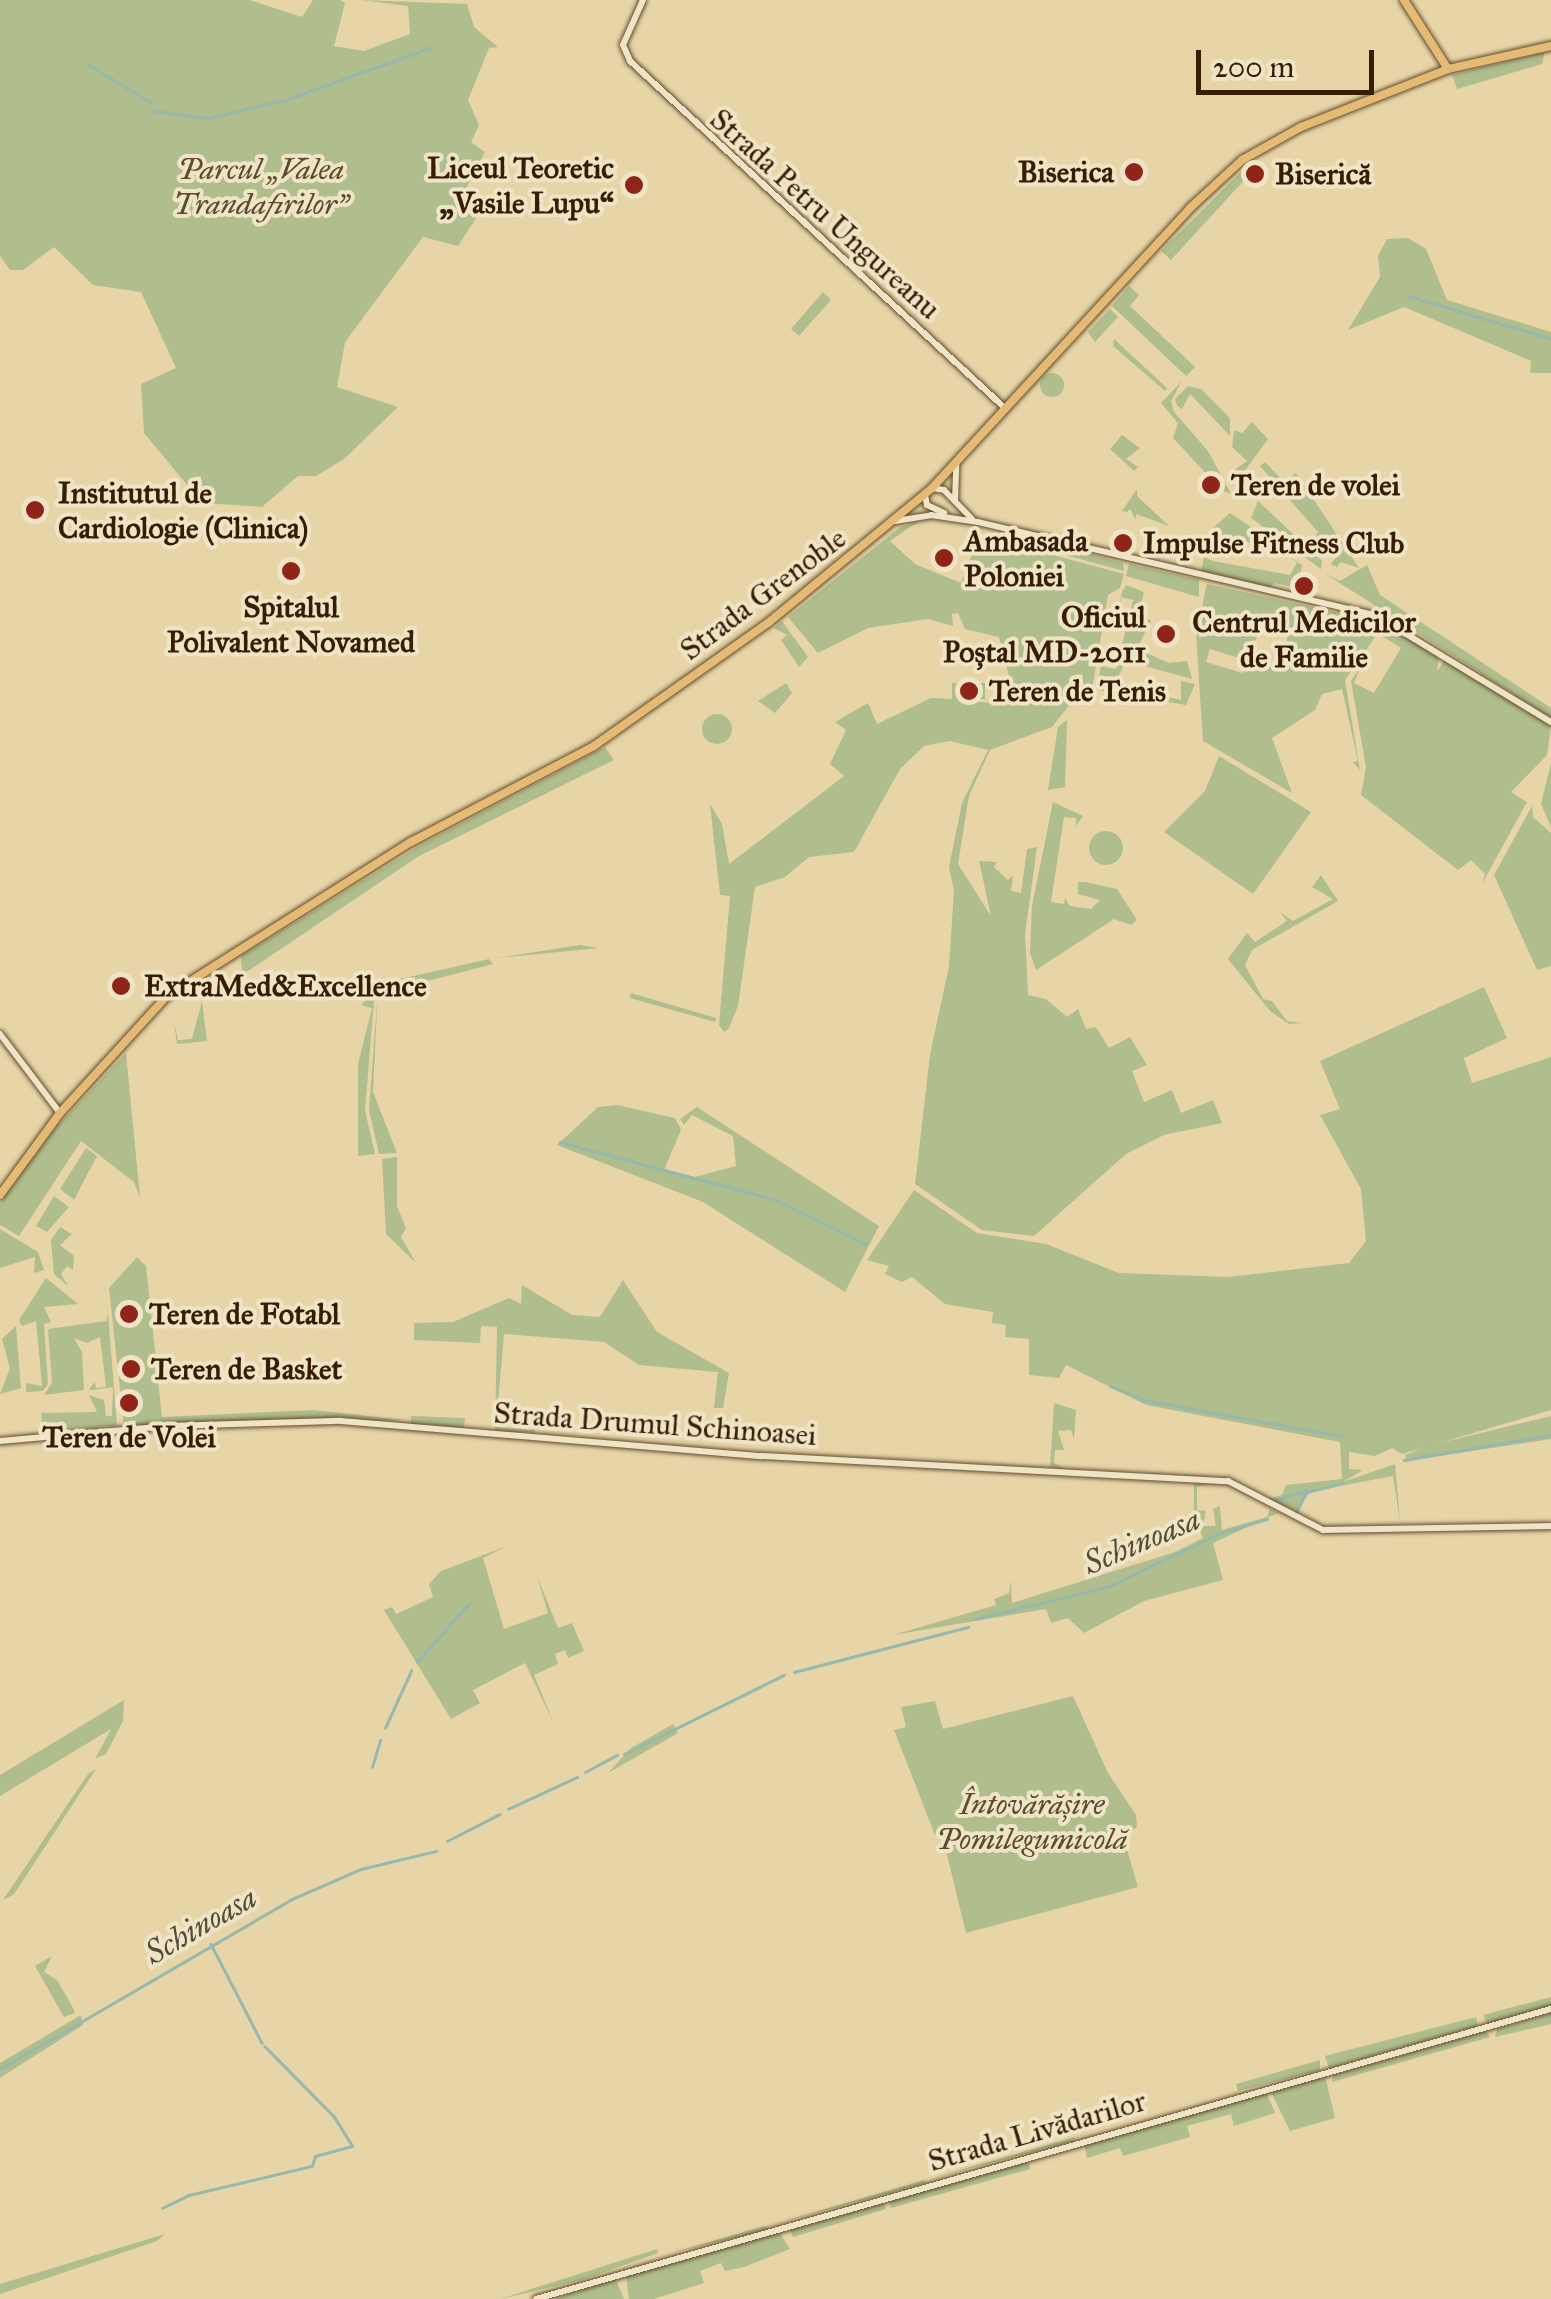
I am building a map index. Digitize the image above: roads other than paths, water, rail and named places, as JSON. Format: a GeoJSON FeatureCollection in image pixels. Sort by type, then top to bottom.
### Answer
{"type":"FeatureCollection","features":[{"type":"Feature","properties":{"kind":"main road"},"geometry":{"type":"LineString","coordinates":[[1404,0],[1448,69]]}},
{"type":"Feature","properties":{"kind":"main road","name":"Strada Grenoble"},"geometry":{"type":"LineString","coordinates":[[0,1195],[60,1113],[172,992],[411,842],[594,746],[769,622],[896,521],[929,492],[1190,208],[1242,160],[1300,127],[1448,69],[1551,46]]}},
{"type":"Feature","properties":{"kind":"street","name":"Strada Petru Ungureanu"},"geometry":{"type":"LineString","coordinates":[[643,0],[623,45],[678,111],[1006,409]]}},
{"type":"Feature","properties":{"kind":"street"},"geometry":{"type":"LineString","coordinates":[[955,504],[956,463]]}},
{"type":"Feature","properties":{"kind":"street"},"geometry":{"type":"LineString","coordinates":[[954,518],[927,505],[929,492],[944,490],[978,522]]}},
{"type":"Feature","properties":{"kind":"street"},"geometry":{"type":"LineString","coordinates":[[943,513],[955,504]]}},
{"type":"Feature","properties":{"kind":"street"},"geometry":{"type":"LineString","coordinates":[[896,521],[954,518],[978,522],[1375,615],[1551,722]]}},
{"type":"Feature","properties":{"kind":"street"},"geometry":{"type":"LineString","coordinates":[[0,1034],[60,1113]]}},
{"type":"Feature","properties":{"kind":"street","name":"Strada Drumul Schinoasei"},"geometry":{"type":"LineString","coordinates":[[0,1441],[168,1426],[341,1421],[798,1459],[1228,1481],[1296,1520],[1341,1530],[1551,1526]]}},
{"type":"Feature","properties":{"kind":"street","name":"Strada Livădarilor"},"geometry":{"type":"LineString","coordinates":[[536,2299],[1551,2009]]}},
{"type":"Feature","properties":{"kind":"waterway"},"geometry":{"type":"LineString","coordinates":[[154,111],[208,118],[285,100],[432,47]]}},
{"type":"Feature","properties":{"kind":"waterway"},"geometry":{"type":"LineString","coordinates":[[89,65],[152,103]]}},
{"type":"Feature","properties":{"kind":"waterway"},"geometry":{"type":"LineString","coordinates":[[1409,296],[1551,339]]}},
{"type":"Feature","properties":{"kind":"waterway"},"geometry":{"type":"LineString","coordinates":[[560,1142],[776,1200],[866,1244]]}},
{"type":"Feature","properties":{"kind":"waterway"},"geometry":{"type":"LineString","coordinates":[[1110,1386],[1144,1400],[1341,1436]]}},
{"type":"Feature","properties":{"kind":"waterway","name":"Schinoasa"},"geometry":{"type":"LineString","coordinates":[[1404,1460],[1551,1435]]}},
{"type":"Feature","properties":{"kind":"waterway","name":"Schinoasa"},"geometry":{"type":"LineString","coordinates":[[1302,1493],[1343,1483]]}},
{"type":"Feature","properties":{"kind":"waterway"},"geometry":{"type":"LineString","coordinates":[[1273,1501],[1306,1490]]}},
{"type":"Feature","properties":{"kind":"waterway"},"geometry":{"type":"LineString","coordinates":[[1296,1512],[1307,1491]]}},
{"type":"Feature","properties":{"kind":"waterway","name":"Schinoasa"},"geometry":{"type":"LineString","coordinates":[[975,1619],[1110,1586],[1220,1533],[1267,1519]]}},
{"type":"Feature","properties":{"kind":"waterway"},"geometry":{"type":"LineString","coordinates":[[417,1662],[470,1602]]}},
{"type":"Feature","properties":{"kind":"waterway","name":"Schinoasa"},"geometry":{"type":"LineString","coordinates":[[794,1672],[968,1627]]}},
{"type":"Feature","properties":{"kind":"waterway"},"geometry":{"type":"LineString","coordinates":[[385,1728],[411,1671]]}},
{"type":"Feature","properties":{"kind":"waterway","name":"Schinoasa"},"geometry":{"type":"LineString","coordinates":[[624,1754],[784,1675]]}},
{"type":"Feature","properties":{"kind":"waterway"},"geometry":{"type":"LineString","coordinates":[[372,1767],[380,1740]]}},
{"type":"Feature","properties":{"kind":"waterway","name":"Schinoasa"},"geometry":{"type":"LineString","coordinates":[[585,1772],[617,1755]]}},
{"type":"Feature","properties":{"kind":"waterway","name":"Schinoasa"},"geometry":{"type":"LineString","coordinates":[[508,1809],[577,1777]]}},
{"type":"Feature","properties":{"kind":"waterway","name":"Schinoasa"},"geometry":{"type":"LineString","coordinates":[[447,1841],[500,1814]]}},
{"type":"Feature","properties":{"kind":"waterway","name":"Schinoasa"},"geometry":{"type":"LineString","coordinates":[[0,2069],[290,1900],[361,1869],[436,1851]]}},
{"type":"Feature","properties":{"kind":"waterway"},"geometry":{"type":"LineString","coordinates":[[211,1944],[262,2043]]}},
{"type":"Feature","properties":{"kind":"waterway"},"geometry":{"type":"LineString","coordinates":[[162,2208],[189,2195],[312,2166],[315,2156],[352,2146],[333,2116],[265,2047]]}},
{"type":"Feature","properties":{"kind":"place","name":"Biserica"},"geometry":{"type":"Point","coordinates":[1134,172]}},
{"type":"Feature","properties":{"kind":"place","name":"Biserică"},"geometry":{"type":"Point","coordinates":[1255,174]}},
{"type":"Feature","properties":{"kind":"place","name":"Liceul Teoretic „Vasile Lupu“"},"geometry":{"type":"Point","coordinates":[634,185]}},
{"type":"Feature","properties":{"kind":"place","name":"Teren de volei"},"geometry":{"type":"Point","coordinates":[1211,485]}},
{"type":"Feature","properties":{"kind":"place","name":"Institutul de Cardiologie (Clinica)"},"geometry":{"type":"Point","coordinates":[35,510]}},
{"type":"Feature","properties":{"kind":"place","name":"Impulse Fitness Club"},"geometry":{"type":"Point","coordinates":[1123,543]}},
{"type":"Feature","properties":{"kind":"place","name":"Ambasada Poloniei"},"geometry":{"type":"Point","coordinates":[944,558]}},
{"type":"Feature","properties":{"kind":"place","name":"Spitalul Polivalent Novamed"},"geometry":{"type":"Point","coordinates":[291,571]}},
{"type":"Feature","properties":{"kind":"place","name":"Centrul Medicilor de Familie"},"geometry":{"type":"Point","coordinates":[1304,586]}},
{"type":"Feature","properties":{"kind":"place","name":"Oficiul Poștal MD-2011"},"geometry":{"type":"Point","coordinates":[1166,634]}},
{"type":"Feature","properties":{"kind":"place","name":"Teren de Tenis"},"geometry":{"type":"Point","coordinates":[969,691]}},
{"type":"Feature","properties":{"kind":"place","name":"ExtraMed&Excellence"},"geometry":{"type":"Point","coordinates":[121,986]}},
{"type":"Feature","properties":{"kind":"place","name":"Teren de Fotabl"},"geometry":{"type":"Point","coordinates":[129,1314]}},
{"type":"Feature","properties":{"kind":"place","name":"Teren de Basket"},"geometry":{"type":"Point","coordinates":[131,1369]}},
{"type":"Feature","properties":{"kind":"place","name":"Teren de Volei"},"geometry":{"type":"Point","coordinates":[129,1403]}},
{"type":"Feature","properties":{"kind":"park label","name":"Parcul „Valea Trandafirilor”"},"geometry":{"type":"Point","coordinates":[261,186]}},
{"type":"Feature","properties":{"kind":"park label","name":"Întovărășire Pomilegumicolă"},"geometry":{"type":"Point","coordinates":[1032,1821]}}]}
